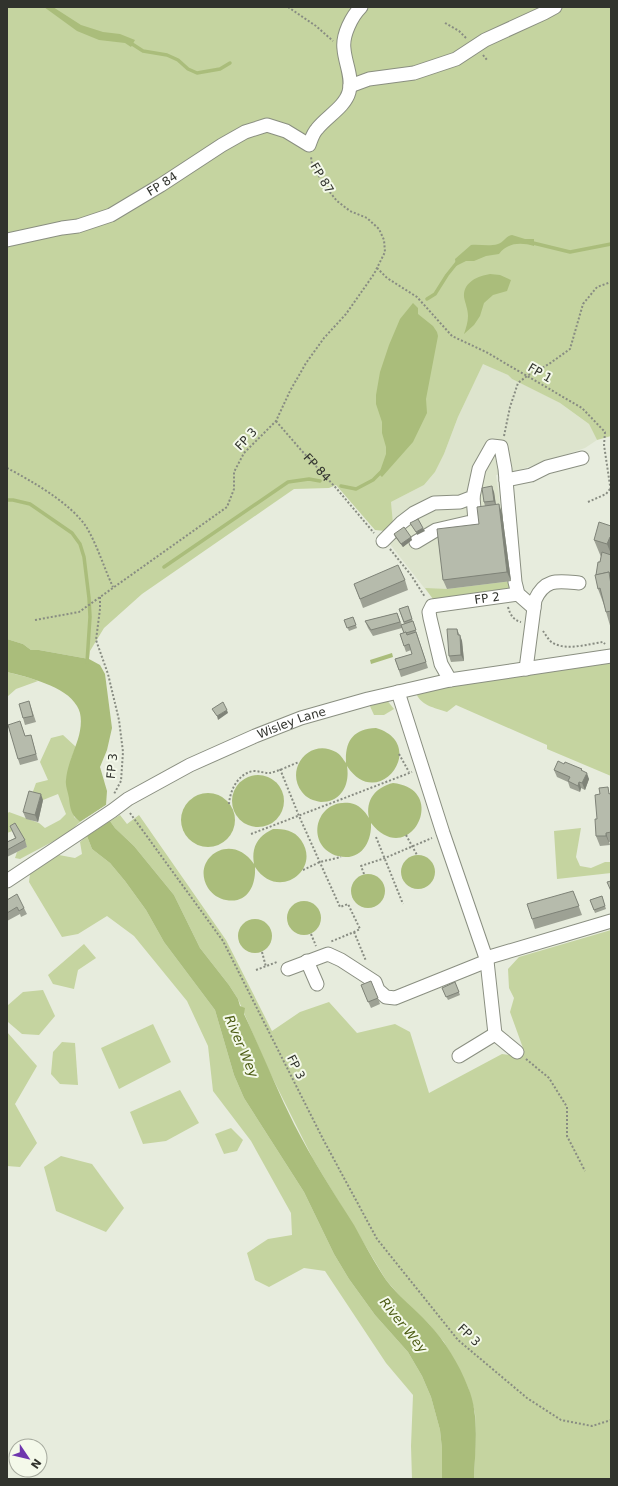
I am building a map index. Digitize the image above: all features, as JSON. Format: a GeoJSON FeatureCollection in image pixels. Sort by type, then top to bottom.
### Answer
{"type":"FeatureCollection","features":[{"type":"Feature","properties":{"kind":"street"},"geometry":{"type":"LineString","coordinates":[[309,145],[316,130],[343,102],[348,94],[350,79],[344,48],[345,36],[356,12],[361,7]]}},
{"type":"Feature","properties":{"kind":"street"},"geometry":{"type":"LineString","coordinates":[[350,86],[370,80],[414,73],[456,58],[485,40],[544,14],[555,7]]}},
{"type":"Feature","properties":{"kind":"street","name":"FP 84"},"geometry":{"type":"LineString","coordinates":[[7,240],[78,226],[111,215],[161,185],[222,145],[245,132],[267,125],[286,131],[309,145]]}},
{"type":"Feature","properties":{"kind":"street"},"geometry":{"type":"LineString","coordinates":[[416,542],[436,530],[475,521],[473,497],[479,469],[492,446],[501,447],[518,594],[534,608]]}},
{"type":"Feature","properties":{"kind":"street"},"geometry":{"type":"LineString","coordinates":[[506,480],[582,458]]}},
{"type":"Feature","properties":{"kind":"street"},"geometry":{"type":"LineString","coordinates":[[383,541],[401,523],[414,513],[434,503],[460,502],[473,497]]}},
{"type":"Feature","properties":{"kind":"street"},"geometry":{"type":"LineString","coordinates":[[526,669],[535,600],[539,592],[544,586],[552,582],[561,581],[579,583]]}},
{"type":"Feature","properties":{"kind":"street"},"geometry":{"type":"LineString","coordinates":[[499,597],[518,594]]}},
{"type":"Feature","properties":{"kind":"street","name":"FP 2"},"geometry":{"type":"LineString","coordinates":[[450,680],[441,664],[432,629],[429,612],[432,606],[499,597]]}},
{"type":"Feature","properties":{"kind":"street","name":"Wisley Lane"},"geometry":{"type":"LineString","coordinates":[[7,881],[116,808],[190,765],[278,726],[368,699],[450,680],[526,669],[609,651]]}},
{"type":"Feature","properties":{"kind":"street"},"geometry":{"type":"LineString","coordinates":[[398,692],[416,771],[443,833],[487,959],[495,1034],[517,1052]]}},
{"type":"Feature","properties":{"kind":"street"},"geometry":{"type":"LineString","coordinates":[[284,965],[307,961],[328,954],[341,960],[375,982],[378,990],[386,997],[395,998],[487,959],[611,921]]}},
{"type":"Feature","properties":{"kind":"street"},"geometry":{"type":"LineString","coordinates":[[307,961],[317,984]]}},
{"type":"Feature","properties":{"kind":"street"},"geometry":{"type":"LineString","coordinates":[[459,1056],[495,1034]]}},
{"type":"Feature","properties":{"kind":"path"},"geometry":{"type":"LineString","coordinates":[[288,7],[316,26],[334,42],[344,48]]}},
{"type":"Feature","properties":{"kind":"path","name":"FP 87"},"geometry":{"type":"LineString","coordinates":[[309,145],[312,164],[324,186],[350,211],[367,218],[379,229],[384,240],[385,252],[377,268]]}},
{"type":"Feature","properties":{"kind":"path"},"geometry":{"type":"LineString","coordinates":[[276,421],[290,391],[306,363],[324,338],[346,314],[377,268]]}},
{"type":"Feature","properties":{"kind":"path","name":"FP 1"},"geometry":{"type":"LineString","coordinates":[[377,268],[387,278],[417,297],[452,336],[486,352],[582,408],[605,432],[604,445],[610,475],[611,492]]}},
{"type":"Feature","properties":{"kind":"path"},"geometry":{"type":"LineString","coordinates":[[501,447],[510,407],[518,383],[570,349],[583,304],[597,287],[611,282]]}},
{"type":"Feature","properties":{"kind":"path","name":"FP 84"},"geometry":{"type":"LineString","coordinates":[[276,421],[337,489]]}},
{"type":"Feature","properties":{"kind":"path","name":"FP 3"},"geometry":{"type":"LineString","coordinates":[[35,620],[79,612],[227,507],[234,489],[234,472],[244,453],[276,421]]}},
{"type":"Feature","properties":{"kind":"path"},"geometry":{"type":"LineString","coordinates":[[7,468],[24,476],[71,508],[87,528],[113,587]]}},
{"type":"Feature","properties":{"kind":"path"},"geometry":{"type":"LineString","coordinates":[[588,502],[606,494],[610,488]]}},
{"type":"Feature","properties":{"kind":"path","name":"FP 3"},"geometry":{"type":"LineString","coordinates":[[100,597],[96,640],[108,674],[119,720],[123,752],[121,781],[112,798],[116,808],[127,809],[223,941],[324,1141],[377,1239],[458,1340],[527,1398],[561,1420],[592,1426],[611,1420]]}},
{"type":"Feature","properties":{"kind":"path","name":"FP 2"},"geometry":{"type":"LineString","coordinates":[[499,597],[508,607],[515,619],[538,626],[552,643],[561,646],[571,646],[603,642],[609,651]]}},
{"type":"Feature","properties":{"kind":"path"},"geometry":{"type":"LineString","coordinates":[[399,754],[416,771]]}},
{"type":"Feature","properties":{"kind":"path"},"geometry":{"type":"LineString","coordinates":[[229,804],[229,798],[236,783],[245,775],[252,771],[270,773],[299,762]]}},
{"type":"Feature","properties":{"kind":"path"},"geometry":{"type":"LineString","coordinates":[[280,769],[299,816],[340,907],[348,904],[360,929],[329,942]]}},
{"type":"Feature","properties":{"kind":"path"},"geometry":{"type":"LineString","coordinates":[[412,780],[416,771]]}},
{"type":"Feature","properties":{"kind":"path"},"geometry":{"type":"LineString","coordinates":[[251,834],[416,771]]}},
{"type":"Feature","properties":{"kind":"path"},"geometry":{"type":"LineString","coordinates":[[364,874],[362,866],[412,847],[443,833]]}},
{"type":"Feature","properties":{"kind":"path"},"geometry":{"type":"LineString","coordinates":[[406,835],[417,855]]}},
{"type":"Feature","properties":{"kind":"path"},"geometry":{"type":"LineString","coordinates":[[376,837],[403,904]]}},
{"type":"Feature","properties":{"kind":"path"},"geometry":{"type":"LineString","coordinates":[[303,870],[320,862],[340,857]]}},
{"type":"Feature","properties":{"kind":"path"},"geometry":{"type":"LineString","coordinates":[[354,932],[366,961]]}},
{"type":"Feature","properties":{"kind":"path"},"geometry":{"type":"LineString","coordinates":[[311,934],[316,947],[323,945]]}},
{"type":"Feature","properties":{"kind":"path"},"geometry":{"type":"LineString","coordinates":[[262,952],[266,967]]}},
{"type":"Feature","properties":{"kind":"path"},"geometry":{"type":"LineString","coordinates":[[256,970],[284,965]]}},
{"type":"Feature","properties":{"kind":"path"},"geometry":{"type":"LineString","coordinates":[[517,1052],[549,1078],[567,1107],[567,1136],[585,1171]]}},
{"type":"Feature","properties":{"kind":"shaded area"},"geometry":{"type":"Polygon","coordinates":[[[7,7],[611,7],[611,436],[597,440],[589,424],[560,403],[512,379],[508,375],[483,364],[458,417],[444,454],[435,472],[424,485],[391,502],[393,524],[385,531],[375,530],[336,485],[329,488],[294,489],[142,594],[104,628],[90,651],[89,659],[39,650],[31,650],[23,644],[7,639],[7,7]]]}},
{"type":"Feature","properties":{"kind":"shaded area"},"geometry":{"type":"Polygon","coordinates":[[[483,363],[560,403],[589,424],[597,440],[585,448],[510,473],[496,475],[512,588],[433,599],[389,543],[392,524],[391,502],[424,485],[435,472],[483,363]]]}},
{"type":"Feature","properties":{"kind":"shaded area"},"geometry":{"type":"Polygon","coordinates":[[[511,581],[512,588],[433,599],[425,588],[447,589],[511,581]]]}},
{"type":"Feature","properties":{"kind":"shaded area"},"geometry":{"type":"Polygon","coordinates":[[[611,663],[611,776],[547,749],[547,745],[456,705],[447,712],[428,705],[420,700],[416,692],[611,663]]]}},
{"type":"Feature","properties":{"kind":"shaded area"},"geometry":{"type":"Polygon","coordinates":[[[7,672],[38,681],[16,689],[7,697],[7,672]]]}},
{"type":"Feature","properties":{"kind":"shaded area"},"geometry":{"type":"Polygon","coordinates":[[[386,699],[394,709],[384,715],[374,715],[369,704],[386,699]]]}},
{"type":"Feature","properties":{"kind":"shaded area"},"geometry":{"type":"Polygon","coordinates":[[[63,735],[76,747],[71,759],[74,817],[80,822],[67,834],[20,859],[15,858],[17,852],[27,847],[18,829],[7,833],[7,814],[9,812],[39,823],[45,828],[60,820],[66,814],[58,794],[43,800],[31,797],[36,783],[48,780],[40,762],[51,738],[63,735]]]}},
{"type":"Feature","properties":{"kind":"shaded area"},"geometry":{"type":"Polygon","coordinates":[[[120,815],[127,824],[139,815],[226,940],[272,1031],[300,1012],[329,1002],[357,1033],[395,1024],[410,1032],[429,1093],[502,1054],[520,1056],[523,1048],[510,1012],[514,998],[509,988],[508,969],[519,957],[611,930],[611,1479],[474,1479],[476,1431],[475,1413],[468,1387],[454,1360],[444,1342],[428,1323],[406,1303],[386,1280],[313,1159],[268,1069],[238,999],[200,948],[174,895],[134,846],[115,828],[110,821],[120,815]]]}},
{"type":"Feature","properties":{"kind":"shaded area"},"geometry":{"type":"Polygon","coordinates":[[[581,828],[576,857],[580,866],[591,868],[605,862],[611,862],[611,873],[557,879],[554,831],[581,828]]]}},
{"type":"Feature","properties":{"kind":"shaded area"},"geometry":{"type":"Polygon","coordinates":[[[87,836],[92,849],[110,863],[125,881],[146,910],[164,942],[215,1010],[234,1075],[244,1098],[304,1192],[334,1254],[349,1279],[375,1315],[408,1352],[422,1376],[431,1397],[440,1430],[442,1449],[442,1479],[412,1479],[411,1446],[413,1395],[386,1363],[325,1271],[304,1268],[269,1287],[255,1280],[247,1253],[268,1239],[292,1235],[291,1213],[251,1141],[213,1091],[208,1046],[187,1001],[134,936],[107,916],[78,934],[62,937],[29,882],[30,874],[59,855],[75,858],[82,854],[80,842],[87,836]]]}},
{"type":"Feature","properties":{"kind":"shaded area"},"geometry":{"type":"Polygon","coordinates":[[[84,944],[96,958],[78,970],[74,989],[53,984],[48,975],[84,944]]]}},
{"type":"Feature","properties":{"kind":"shaded area"},"geometry":{"type":"Polygon","coordinates":[[[43,990],[55,1016],[39,1035],[22,1034],[8,1022],[7,1006],[23,992],[43,990]]]}},
{"type":"Feature","properties":{"kind":"shaded area"},"geometry":{"type":"Polygon","coordinates":[[[153,1024],[171,1062],[119,1089],[101,1048],[153,1024]]]}},
{"type":"Feature","properties":{"kind":"shaded area"},"geometry":{"type":"Polygon","coordinates":[[[7,1032],[37,1066],[15,1104],[37,1143],[20,1167],[7,1166],[7,1032]]]}},
{"type":"Feature","properties":{"kind":"shaded area"},"geometry":{"type":"Polygon","coordinates":[[[62,1042],[75,1043],[78,1085],[60,1084],[51,1074],[53,1052],[62,1042]]]}},
{"type":"Feature","properties":{"kind":"shaded area"},"geometry":{"type":"Polygon","coordinates":[[[180,1090],[199,1123],[166,1141],[143,1144],[130,1112],[180,1090]]]}},
{"type":"Feature","properties":{"kind":"shaded area"},"geometry":{"type":"Polygon","coordinates":[[[231,1128],[243,1140],[237,1151],[224,1154],[215,1134],[231,1128]]]}},
{"type":"Feature","properties":{"kind":"shaded area"},"geometry":{"type":"Polygon","coordinates":[[[61,1156],[92,1164],[124,1208],[106,1232],[56,1211],[44,1167],[61,1156]]]}},
{"type":"Feature","properties":{"kind":"water"},"geometry":{"type":"Polygon","coordinates":[[[44,7],[53,7],[81,25],[103,32],[120,34],[135,40],[131,47],[125,43],[99,40],[77,31],[44,7]]]}},
{"type":"Feature","properties":{"kind":"water"},"geometry":{"type":"Polygon","coordinates":[[[512,235],[525,239],[534,239],[534,246],[514,244],[502,250],[499,254],[486,256],[474,261],[466,261],[456,266],[455,259],[471,245],[498,244],[512,235]]]}},
{"type":"Feature","properties":{"kind":"water"},"geometry":{"type":"Polygon","coordinates":[[[490,274],[500,275],[511,280],[507,291],[493,295],[484,303],[480,316],[474,325],[464,334],[468,318],[468,311],[464,297],[466,287],[476,278],[490,274]]]}},
{"type":"Feature","properties":{"kind":"water"},"geometry":{"type":"Polygon","coordinates":[[[413,303],[418,308],[418,314],[433,326],[438,336],[426,399],[427,413],[413,442],[382,477],[379,474],[386,454],[386,447],[382,433],[382,422],[376,404],[380,372],[400,319],[413,303]]]}},
{"type":"Feature","properties":{"kind":"water"},"geometry":{"type":"Polygon","coordinates":[[[7,639],[23,644],[31,650],[39,650],[89,659],[100,665],[105,674],[112,728],[107,750],[100,767],[107,791],[106,805],[80,822],[72,811],[66,786],[68,770],[80,731],[81,718],[79,710],[72,699],[55,688],[45,683],[7,672],[7,639]]]}},
{"type":"Feature","properties":{"kind":"water"},"geometry":{"type":"Polygon","coordinates":[[[392,653],[393,657],[371,664],[370,660],[392,653]]]}},
{"type":"Feature","properties":{"kind":"water"},"geometry":{"type":"Polygon","coordinates":[[[376,728],[392,736],[399,747],[399,760],[393,771],[384,779],[372,783],[359,779],[347,766],[348,773],[346,785],[343,791],[334,799],[321,802],[316,801],[310,799],[302,792],[297,783],[296,774],[298,765],[302,758],[309,752],[326,748],[337,753],[346,763],[347,748],[352,738],[361,731],[376,728]]]}},
{"type":"Feature","properties":{"kind":"water"},"geometry":{"type":"Polygon","coordinates":[[[253,775],[263,775],[277,782],[284,796],[284,806],[277,820],[263,827],[253,827],[243,823],[236,816],[232,806],[232,796],[236,786],[243,779],[253,775]]]}},
{"type":"Feature","properties":{"kind":"water"},"geometry":{"type":"Polygon","coordinates":[[[393,783],[410,788],[419,799],[422,811],[418,823],[410,833],[399,838],[385,835],[371,823],[370,837],[364,849],[359,853],[346,857],[338,856],[327,851],[321,843],[318,834],[318,824],[322,815],[329,808],[338,803],[350,803],[361,808],[369,818],[368,811],[370,800],[373,795],[387,785],[393,783]]]}},
{"type":"Feature","properties":{"kind":"water"},"geometry":{"type":"Polygon","coordinates":[[[208,793],[218,795],[227,801],[233,810],[235,820],[233,830],[227,839],[218,845],[208,847],[198,845],[189,839],[183,830],[181,820],[183,810],[189,801],[198,795],[208,793]]]}},
{"type":"Feature","properties":{"kind":"water","name":"River Wey"},"geometry":{"type":"Polygon","coordinates":[[[110,821],[115,828],[134,846],[174,895],[200,948],[229,985],[238,999],[240,1006],[245,1008],[244,1014],[294,1124],[315,1163],[386,1280],[434,1330],[456,1361],[468,1387],[474,1409],[476,1432],[474,1479],[442,1479],[442,1449],[440,1430],[431,1397],[422,1376],[408,1352],[375,1315],[349,1279],[334,1254],[304,1192],[244,1098],[234,1075],[215,1010],[164,942],[146,910],[125,881],[110,863],[92,849],[87,836],[110,821]]]}},
{"type":"Feature","properties":{"kind":"water"},"geometry":{"type":"Polygon","coordinates":[[[273,829],[288,831],[295,834],[301,840],[306,851],[306,862],[302,871],[294,878],[285,882],[275,882],[264,877],[255,867],[252,886],[249,892],[240,899],[223,899],[218,897],[208,888],[204,877],[204,867],[216,852],[225,849],[235,849],[245,854],[254,864],[253,858],[257,843],[263,835],[273,829]]]}},
{"type":"Feature","properties":{"kind":"water"},"geometry":{"type":"Polygon","coordinates":[[[418,855],[430,860],[435,872],[430,884],[418,889],[406,884],[401,872],[406,860],[418,855]]]}},
{"type":"Feature","properties":{"kind":"water"},"geometry":{"type":"Polygon","coordinates":[[[371,874],[380,879],[384,884],[384,898],[380,903],[375,907],[365,908],[361,907],[352,898],[351,888],[352,884],[361,875],[371,874]]]}},
{"type":"Feature","properties":{"kind":"water"},"geometry":{"type":"Polygon","coordinates":[[[301,901],[307,901],[311,902],[318,908],[321,918],[320,925],[314,932],[307,935],[301,935],[297,934],[290,928],[287,921],[287,915],[288,911],[294,904],[301,901]]]}},
{"type":"Feature","properties":{"kind":"water"},"geometry":{"type":"Polygon","coordinates":[[[252,919],[258,919],[267,924],[271,930],[271,942],[267,948],[258,953],[252,953],[243,948],[238,939],[238,933],[243,924],[252,919]]]}},
{"type":"Feature","properties":{"kind":"pier"},"geometry":{"type":"Polygon","coordinates":[[[106,805],[107,807],[80,823],[80,822],[106,805]]]}},
{"type":"Feature","properties":{"kind":"building"},"geometry":{"type":"Polygon","coordinates":[[[492,486],[494,501],[484,502],[482,488],[492,486]]]}},
{"type":"Feature","properties":{"kind":"building"},"geometry":{"type":"Polygon","coordinates":[[[499,504],[507,572],[443,580],[437,529],[479,524],[477,507],[499,504]]]}},
{"type":"Feature","properties":{"kind":"building"},"geometry":{"type":"Polygon","coordinates":[[[418,519],[423,528],[416,532],[410,523],[418,519]]]}},
{"type":"Feature","properties":{"kind":"building"},"geometry":{"type":"Polygon","coordinates":[[[599,522],[611,526],[611,538],[610,537],[607,544],[594,540],[599,522]]]}},
{"type":"Feature","properties":{"kind":"building"},"geometry":{"type":"Polygon","coordinates":[[[404,527],[411,537],[401,544],[394,534],[404,527]]]}},
{"type":"Feature","properties":{"kind":"building"},"geometry":{"type":"Polygon","coordinates":[[[602,552],[611,555],[611,577],[609,572],[596,575],[598,562],[600,562],[602,552]]]}},
{"type":"Feature","properties":{"kind":"building"},"geometry":{"type":"Polygon","coordinates":[[[398,565],[405,580],[360,599],[354,584],[398,565]]]}},
{"type":"Feature","properties":{"kind":"building"},"geometry":{"type":"Polygon","coordinates":[[[609,572],[611,585],[611,611],[606,612],[595,575],[609,572]]]}},
{"type":"Feature","properties":{"kind":"building"},"geometry":{"type":"Polygon","coordinates":[[[408,606],[412,619],[404,622],[399,609],[408,606]]]}},
{"type":"Feature","properties":{"kind":"building"},"geometry":{"type":"Polygon","coordinates":[[[397,613],[400,622],[371,630],[365,621],[397,613]]]}},
{"type":"Feature","properties":{"kind":"building"},"geometry":{"type":"Polygon","coordinates":[[[353,617],[356,625],[347,628],[344,620],[353,617]]]}},
{"type":"Feature","properties":{"kind":"building"},"geometry":{"type":"Polygon","coordinates":[[[413,621],[416,630],[404,633],[401,625],[413,621]]]}},
{"type":"Feature","properties":{"kind":"building"},"geometry":{"type":"Polygon","coordinates":[[[447,629],[457,629],[458,635],[460,635],[461,655],[449,656],[447,629]]]}},
{"type":"Feature","properties":{"kind":"building"},"geometry":{"type":"Polygon","coordinates":[[[406,632],[407,635],[416,632],[426,662],[399,670],[395,659],[412,654],[409,644],[404,646],[400,634],[406,632]]]}},
{"type":"Feature","properties":{"kind":"building"},"geometry":{"type":"Polygon","coordinates":[[[29,701],[33,716],[23,718],[19,704],[29,701]]]}},
{"type":"Feature","properties":{"kind":"building"},"geometry":{"type":"Polygon","coordinates":[[[223,702],[227,710],[217,716],[212,709],[223,702]]]}},
{"type":"Feature","properties":{"kind":"building"},"geometry":{"type":"Polygon","coordinates":[[[20,721],[25,736],[31,735],[36,754],[18,759],[8,725],[20,721]]]}},
{"type":"Feature","properties":{"kind":"building"},"geometry":{"type":"Polygon","coordinates":[[[558,761],[564,764],[565,762],[582,769],[581,770],[587,773],[582,783],[579,782],[578,786],[568,781],[570,777],[554,770],[558,761]]]}},
{"type":"Feature","properties":{"kind":"building"},"geometry":{"type":"Polygon","coordinates":[[[608,787],[609,794],[611,793],[611,832],[606,833],[606,836],[596,836],[595,819],[597,819],[595,795],[600,794],[599,788],[608,787]]]}},
{"type":"Feature","properties":{"kind":"building"},"geometry":{"type":"Polygon","coordinates":[[[29,791],[41,794],[35,815],[23,812],[29,791]]]}},
{"type":"Feature","properties":{"kind":"building"},"geometry":{"type":"Polygon","coordinates":[[[15,823],[25,840],[7,850],[7,842],[16,838],[10,826],[15,823]]]}},
{"type":"Feature","properties":{"kind":"building"},"geometry":{"type":"Polygon","coordinates":[[[611,881],[611,891],[607,882],[611,881]]]}},
{"type":"Feature","properties":{"kind":"building"},"geometry":{"type":"Polygon","coordinates":[[[573,891],[579,906],[532,919],[527,904],[573,891]]]}},
{"type":"Feature","properties":{"kind":"building"},"geometry":{"type":"Polygon","coordinates":[[[17,894],[24,908],[19,911],[17,907],[7,913],[7,900],[17,894]]]}},
{"type":"Feature","properties":{"kind":"building"},"geometry":{"type":"Polygon","coordinates":[[[602,896],[605,906],[594,910],[590,900],[602,896]]]}},
{"type":"Feature","properties":{"kind":"building"},"geometry":{"type":"Polygon","coordinates":[[[371,981],[378,998],[368,1002],[361,985],[371,981]]]}},
{"type":"Feature","properties":{"kind":"building"},"geometry":{"type":"Polygon","coordinates":[[[455,982],[459,992],[446,997],[442,988],[455,982]]]}},
{"type":"Feature","properties":{"kind":"waterway"},"geometry":{"type":"LineString","coordinates":[[129,42],[143,51],[167,55],[178,60],[188,69],[197,73],[220,69],[230,63]]}},
{"type":"Feature","properties":{"kind":"waterway"},"geometry":{"type":"LineString","coordinates":[[529,242],[570,252],[611,244]]}},
{"type":"Feature","properties":{"kind":"waterway"},"geometry":{"type":"LineString","coordinates":[[427,299],[435,294],[459,260]]}},
{"type":"Feature","properties":{"kind":"waterway"},"geometry":{"type":"LineString","coordinates":[[341,486],[356,489],[373,480],[383,470]]}},
{"type":"Feature","properties":{"kind":"waterway"},"geometry":{"type":"LineString","coordinates":[[164,567],[288,482],[309,479],[320,481]]}},
{"type":"Feature","properties":{"kind":"waterway"},"geometry":{"type":"LineString","coordinates":[[7,500],[30,504],[72,533],[80,544],[84,557],[89,598],[90,617],[87,662]]}}]}
